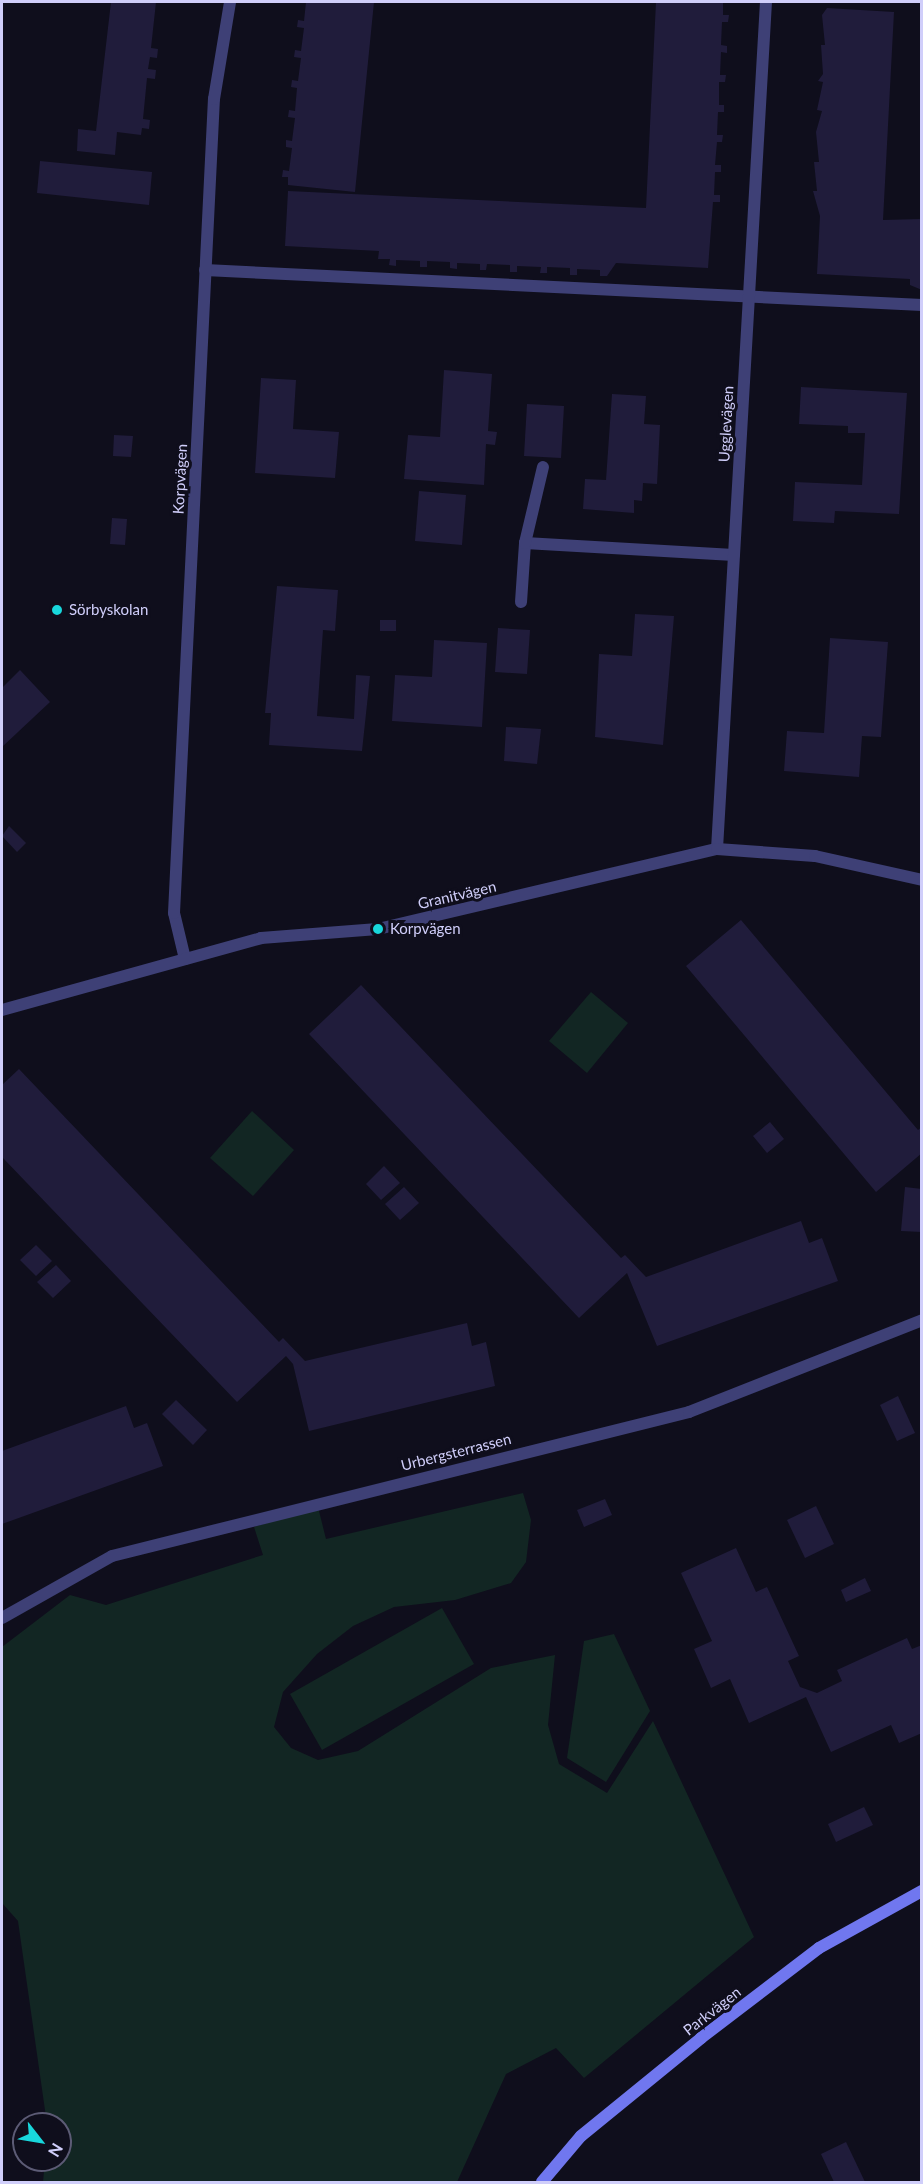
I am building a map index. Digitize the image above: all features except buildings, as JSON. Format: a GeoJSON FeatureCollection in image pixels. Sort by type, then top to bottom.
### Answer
{"type":"FeatureCollection","features":[{"type":"Feature","properties":{"kind":"main road","name":"Parkvägen"},"geometry":{"type":"LineString","coordinates":[[542,2182],[581,2136],[710,2031],[819,1948],[921,1891]]}},
{"type":"Feature","properties":{"kind":"street","name":"Korpvägen"},"geometry":{"type":"LineString","coordinates":[[185,959],[174,913],[214,99],[230,2]]}},
{"type":"Feature","properties":{"kind":"street","name":"Ugglevägen"},"geometry":{"type":"LineString","coordinates":[[717,849],[766,2]]}},
{"type":"Feature","properties":{"kind":"street"},"geometry":{"type":"LineString","coordinates":[[205,270],[749,294],[921,305]]}},
{"type":"Feature","properties":{"kind":"street"},"geometry":{"type":"LineString","coordinates":[[521,602],[525,543],[543,467]]}},
{"type":"Feature","properties":{"kind":"street"},"geometry":{"type":"LineString","coordinates":[[525,543],[734,555]]}},
{"type":"Feature","properties":{"kind":"street","name":"Granitvägen"},"geometry":{"type":"LineString","coordinates":[[2,1010],[261,938],[378,929],[717,849],[815,856],[921,880]]}},
{"type":"Feature","properties":{"kind":"street","name":"Urbergsterrassen"},"geometry":{"type":"LineString","coordinates":[[2,1618],[112,1556],[689,1412],[921,1320]]}},
{"type":"Feature","properties":{"kind":"green space"},"geometry":{"type":"Polygon","coordinates":[[[591,992],[628,1023],[587,1073],[549,1041],[591,992]]]}},
{"type":"Feature","properties":{"kind":"green space"},"geometry":{"type":"Polygon","coordinates":[[[252,1111],[294,1150],[253,1196],[210,1158],[252,1111]]]}},
{"type":"Feature","properties":{"kind":"green space"},"geometry":{"type":"Polygon","coordinates":[[[523,1493],[531,1520],[526,1562],[511,1583],[455,1600],[394,1607],[353,1626],[317,1654],[283,1692],[274,1727],[291,1748],[318,1760],[358,1751],[491,1668],[555,1655],[548,1725],[559,1764],[607,1793],[653,1721],[754,1937],[584,2078],[556,2048],[506,2074],[457,2182],[43,2182],[44,2172],[72,2172],[72,2112],[45,2112],[18,1921],[2,1903],[2,1647],[70,1595],[106,1605],[263,1555],[254,1527],[318,1507],[326,1539],[523,1493]]]}},
{"type":"Feature","properties":{"kind":"green space"},"geometry":{"type":"Polygon","coordinates":[[[442,1608],[474,1664],[322,1750],[290,1694],[442,1608]]]}},
{"type":"Feature","properties":{"kind":"green space"},"geometry":{"type":"Polygon","coordinates":[[[614,1634],[650,1711],[606,1782],[567,1758],[584,1641],[614,1634]]]}},
{"type":"Feature","properties":{"kind":"place","name":"Sörbyskolan"},"geometry":{"type":"Point","coordinates":[57,610]}},
{"type":"Feature","properties":{"kind":"place","name":"Korpvägen"},"geometry":{"type":"Point","coordinates":[378,929]}}]}
